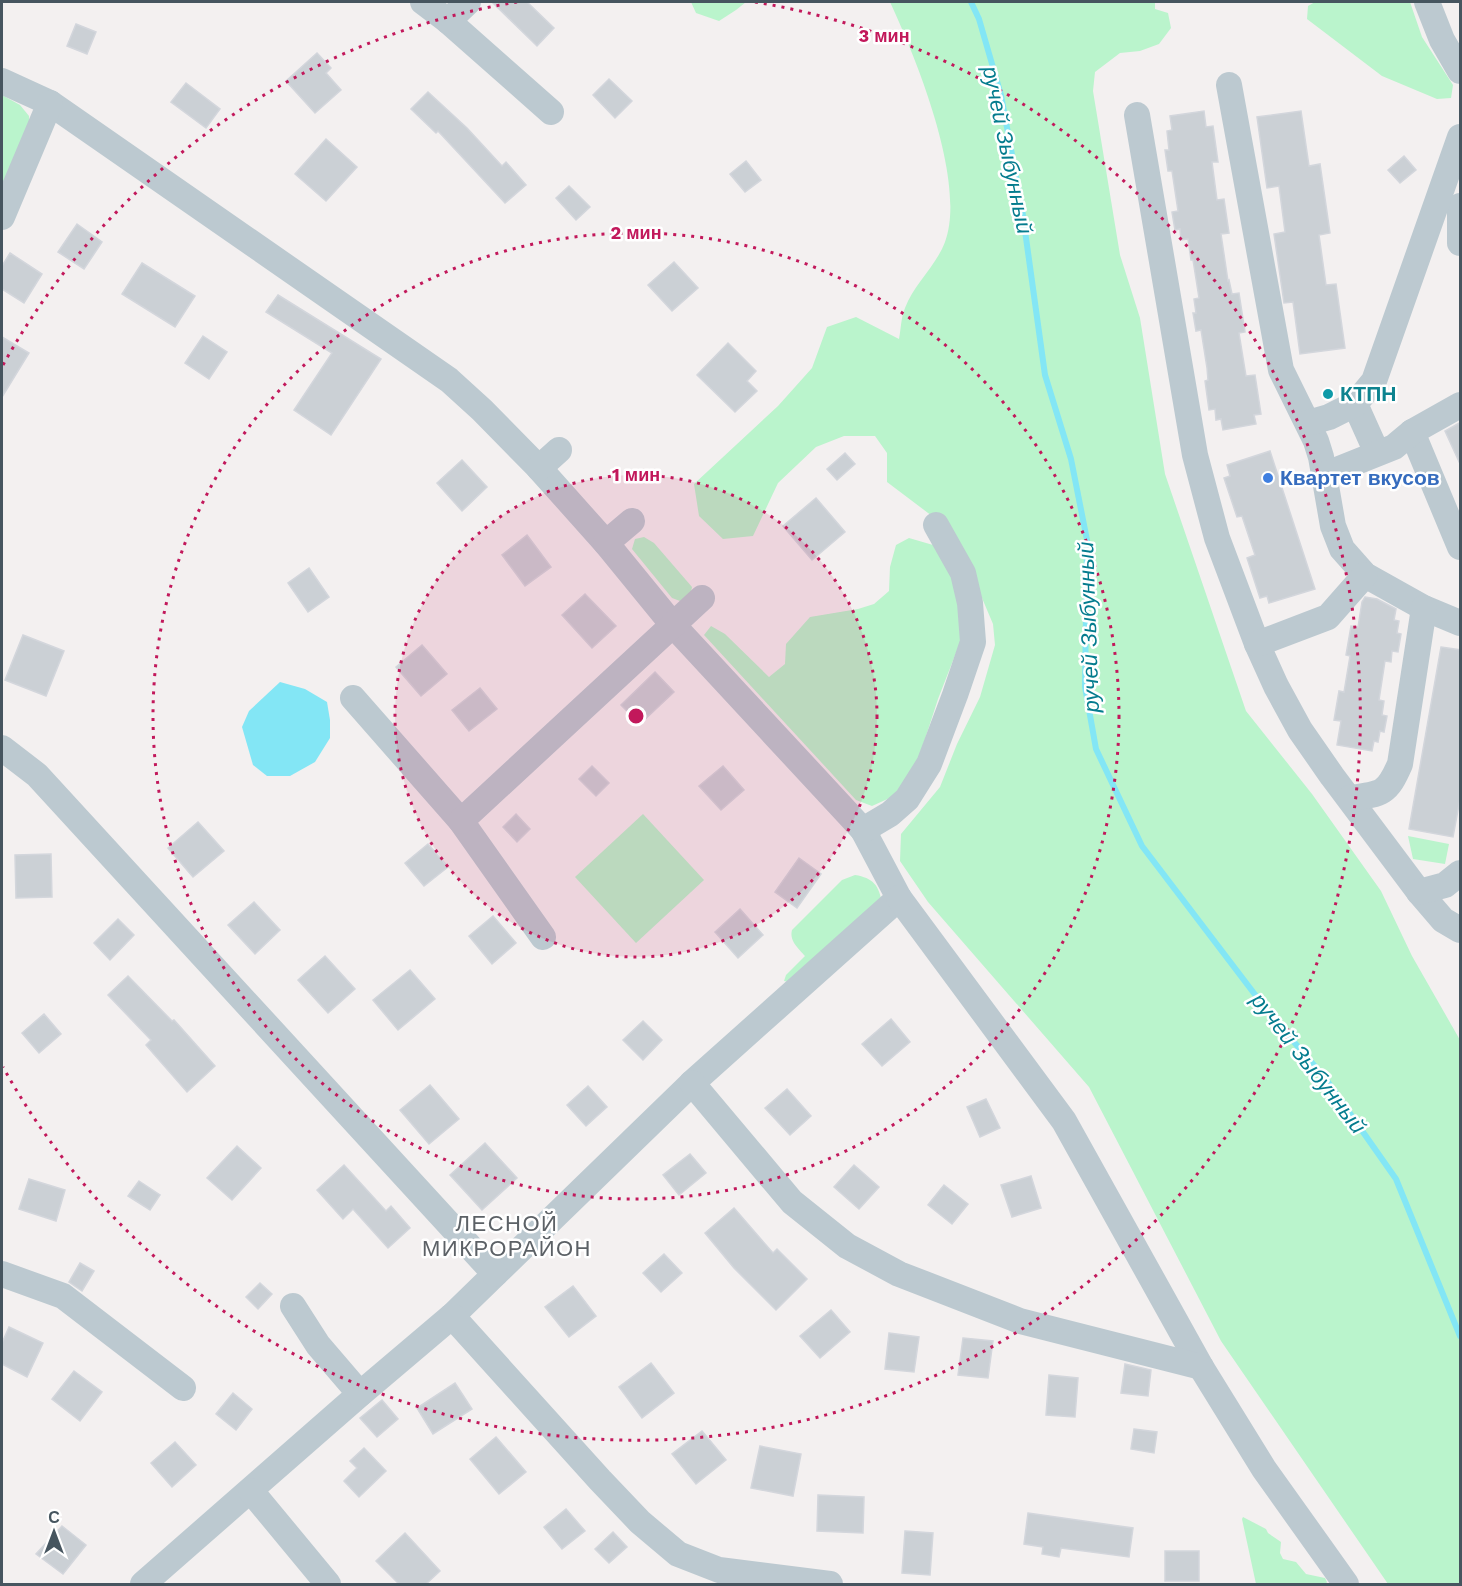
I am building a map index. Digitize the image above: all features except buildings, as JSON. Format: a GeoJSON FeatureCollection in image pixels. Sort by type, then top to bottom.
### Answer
{"type":"FeatureCollection","features":[{"type":"Feature","properties":{"kind":"street"},"geometry":{"type":"LineString","coordinates":[[423,2],[448,21],[551,112]]}},
{"type":"Feature","properties":{"kind":"street"},"geometry":{"type":"LineString","coordinates":[[448,21],[468,2]]}},
{"type":"Feature","properties":{"kind":"street"},"geometry":{"type":"LineString","coordinates":[[1427,2],[1442,39],[1461,71]]}},
{"type":"Feature","properties":{"kind":"street"},"geometry":{"type":"LineString","coordinates":[[2,81],[50,103],[449,380],[539,468],[606,543],[673,625],[863,830],[899,898],[1064,1121],[1201,1367],[1264,1469],[1346,1584]]}},
{"type":"Feature","properties":{"kind":"street"},"geometry":{"type":"LineString","coordinates":[[1229,85],[1281,370],[1316,441],[1333,526],[1342,549],[1365,575],[1424,608],[1458,615]]}},
{"type":"Feature","properties":{"kind":"street"},"geometry":{"type":"LineString","coordinates":[[2,217],[50,103]]}},
{"type":"Feature","properties":{"kind":"street"},"geometry":{"type":"LineString","coordinates":[[1137,115],[1195,455],[1217,538],[1257,644],[1300,730],[1419,892],[1443,920],[1461,930]]}},
{"type":"Feature","properties":{"kind":"street"},"geometry":{"type":"LineString","coordinates":[[1308,423],[1329,417],[1355,404],[1374,381],[1456,166],[1461,137]]}},
{"type":"Feature","properties":{"kind":"street"},"geometry":{"type":"LineString","coordinates":[[1461,206],[1461,243]]}},
{"type":"Feature","properties":{"kind":"street"},"geometry":{"type":"LineString","coordinates":[[1355,404],[1377,453]]}},
{"type":"Feature","properties":{"kind":"street"},"geometry":{"type":"LineString","coordinates":[[1324,475],[1394,447],[1412,432],[1461,405]]}},
{"type":"Feature","properties":{"kind":"street"},"geometry":{"type":"LineString","coordinates":[[1412,432],[1461,547]]}},
{"type":"Feature","properties":{"kind":"street"},"geometry":{"type":"LineString","coordinates":[[539,468],[559,450]]}},
{"type":"Feature","properties":{"kind":"street"},"geometry":{"type":"LineString","coordinates":[[606,543],[632,521]]}},
{"type":"Feature","properties":{"kind":"street"},"geometry":{"type":"LineString","coordinates":[[863,830],[890,814],[907,799],[929,764],[956,695],[973,642],[970,603],[963,573],[936,525]]}},
{"type":"Feature","properties":{"kind":"street"},"geometry":{"type":"LineString","coordinates":[[1257,644],[1328,617],[1365,575]]}},
{"type":"Feature","properties":{"kind":"street"},"geometry":{"type":"LineString","coordinates":[[462,821],[702,598]]}},
{"type":"Feature","properties":{"kind":"street"},"geometry":{"type":"LineString","coordinates":[[1350,798],[1376,795],[1390,785],[1400,764],[1424,608]]}},
{"type":"Feature","properties":{"kind":"street"},"geometry":{"type":"LineString","coordinates":[[353,698],[462,821],[543,938]]}},
{"type":"Feature","properties":{"kind":"street"},"geometry":{"type":"LineString","coordinates":[[2,748],[38,775],[495,1274]]}},
{"type":"Feature","properties":{"kind":"street"},"geometry":{"type":"LineString","coordinates":[[1419,892],[1445,885],[1461,873]]}},
{"type":"Feature","properties":{"kind":"street"},"geometry":{"type":"LineString","coordinates":[[143,1584],[452,1316],[692,1083],[899,898]]}},
{"type":"Feature","properties":{"kind":"street"},"geometry":{"type":"LineString","coordinates":[[692,1083],[792,1202],[847,1246],[899,1275],[1020,1321],[1201,1367]]}},
{"type":"Feature","properties":{"kind":"street"},"geometry":{"type":"LineString","coordinates":[[2,1274],[63,1296],[183,1388]]}},
{"type":"Feature","properties":{"kind":"street"},"geometry":{"type":"LineString","coordinates":[[293,1306],[318,1345],[360,1394]]}},
{"type":"Feature","properties":{"kind":"street"},"geometry":{"type":"LineString","coordinates":[[452,1316],[616,1497],[640,1522],[678,1554],[719,1570],[830,1584]]}},
{"type":"Feature","properties":{"kind":"street"},"geometry":{"type":"LineString","coordinates":[[251,1491],[328,1584]]}},
{"type":"Feature","properties":{"kind":"green space"},"geometry":{"type":"Polygon","coordinates":[[[691,2],[746,2],[719,21],[696,13],[691,2]]]}},
{"type":"Feature","properties":{"kind":"green space"},"geometry":{"type":"Polygon","coordinates":[[[890,2],[1155,2],[1155,9],[1168,13],[1171,28],[1159,44],[1140,51],[1120,53],[1095,72],[1093,91],[1120,255],[1140,318],[1165,474],[1246,711],[1312,794],[1381,891],[1412,956],[1460,1040],[1460,1584],[1388,1584],[1221,1341],[1089,1087],[928,902],[900,861],[901,834],[940,787],[957,744],[980,697],[995,645],[993,624],[982,598],[936,519],[887,482],[887,453],[875,436],[844,436],[816,447],[778,483],[753,536],[723,539],[699,516],[694,484],[778,406],[812,368],[827,327],[856,317],[899,339],[903,315],[909,299],[945,242],[950,217],[949,187],[944,154],[925,87],[890,2]]]}},
{"type":"Feature","properties":{"kind":"green space"},"geometry":{"type":"Polygon","coordinates":[[[1315,2],[1410,2],[1422,37],[1453,85],[1451,98],[1437,99],[1382,76],[1307,19],[1308,6],[1315,2]]]}},
{"type":"Feature","properties":{"kind":"green space"},"geometry":{"type":"Polygon","coordinates":[[[2,95],[20,105],[29,116],[29,129],[2,191],[2,95]]]}},
{"type":"Feature","properties":{"kind":"green space"},"geometry":{"type":"Polygon","coordinates":[[[644,537],[654,543],[692,587],[690,597],[680,601],[672,598],[632,549],[635,539],[644,537]]]}},
{"type":"Feature","properties":{"kind":"green space"},"geometry":{"type":"Polygon","coordinates":[[[909,538],[933,545],[951,574],[959,606],[961,640],[938,699],[915,770],[892,797],[872,806],[856,800],[704,635],[711,626],[725,634],[769,677],[785,664],[786,644],[810,617],[874,604],[889,591],[890,567],[896,545],[909,538]]]}},
{"type":"Feature","properties":{"kind":"green space"},"geometry":{"type":"Polygon","coordinates":[[[643,814],[704,880],[636,943],[575,877],[643,814]]]}},
{"type":"Feature","properties":{"kind":"green space"},"geometry":{"type":"Polygon","coordinates":[[[1408,836],[1449,844],[1445,864],[1413,859],[1408,836]]]}},
{"type":"Feature","properties":{"kind":"green space"},"geometry":{"type":"Polygon","coordinates":[[[855,875],[874,883],[882,903],[795,983],[784,981],[786,975],[805,956],[793,941],[792,930],[842,880],[855,875]]]}},
{"type":"Feature","properties":{"kind":"green space"},"geometry":{"type":"Polygon","coordinates":[[[1243,1517],[1266,1529],[1281,1542],[1280,1553],[1283,1559],[1296,1562],[1306,1574],[1325,1578],[1326,1584],[1256,1584],[1243,1517]]]}},
{"type":"Feature","properties":{"kind":"water"},"geometry":{"type":"Polygon","coordinates":[[[280,682],[305,689],[327,702],[330,738],[315,762],[290,776],[267,776],[253,765],[242,727],[249,711],[280,682]]]}},
{"type":"Feature","properties":{"kind":"waterway","name":"ручей Зыбунный"},"geometry":{"type":"LineString","coordinates":[[971,2],[979,19],[1001,95],[1022,209],[1045,375],[1071,459],[1087,540],[1085,687],[1096,749],[1142,846],[1269,1013],[1325,1078],[1396,1179],[1460,1336]]}},
{"type":"Feature","properties":{"kind":"place","name":"КТПН"},"geometry":{"type":"Point","coordinates":[1328,394]}},
{"type":"Feature","properties":{"kind":"place","name":"Квартет вкусов"},"geometry":{"type":"Point","coordinates":[1268,478]}},
{"type":"Feature","properties":{"kind":"district","name":"ЛЕСНОЙ МИКРОРАЙОН"},"geometry":{"type":"Point","coordinates":[507,1236]}}]}
